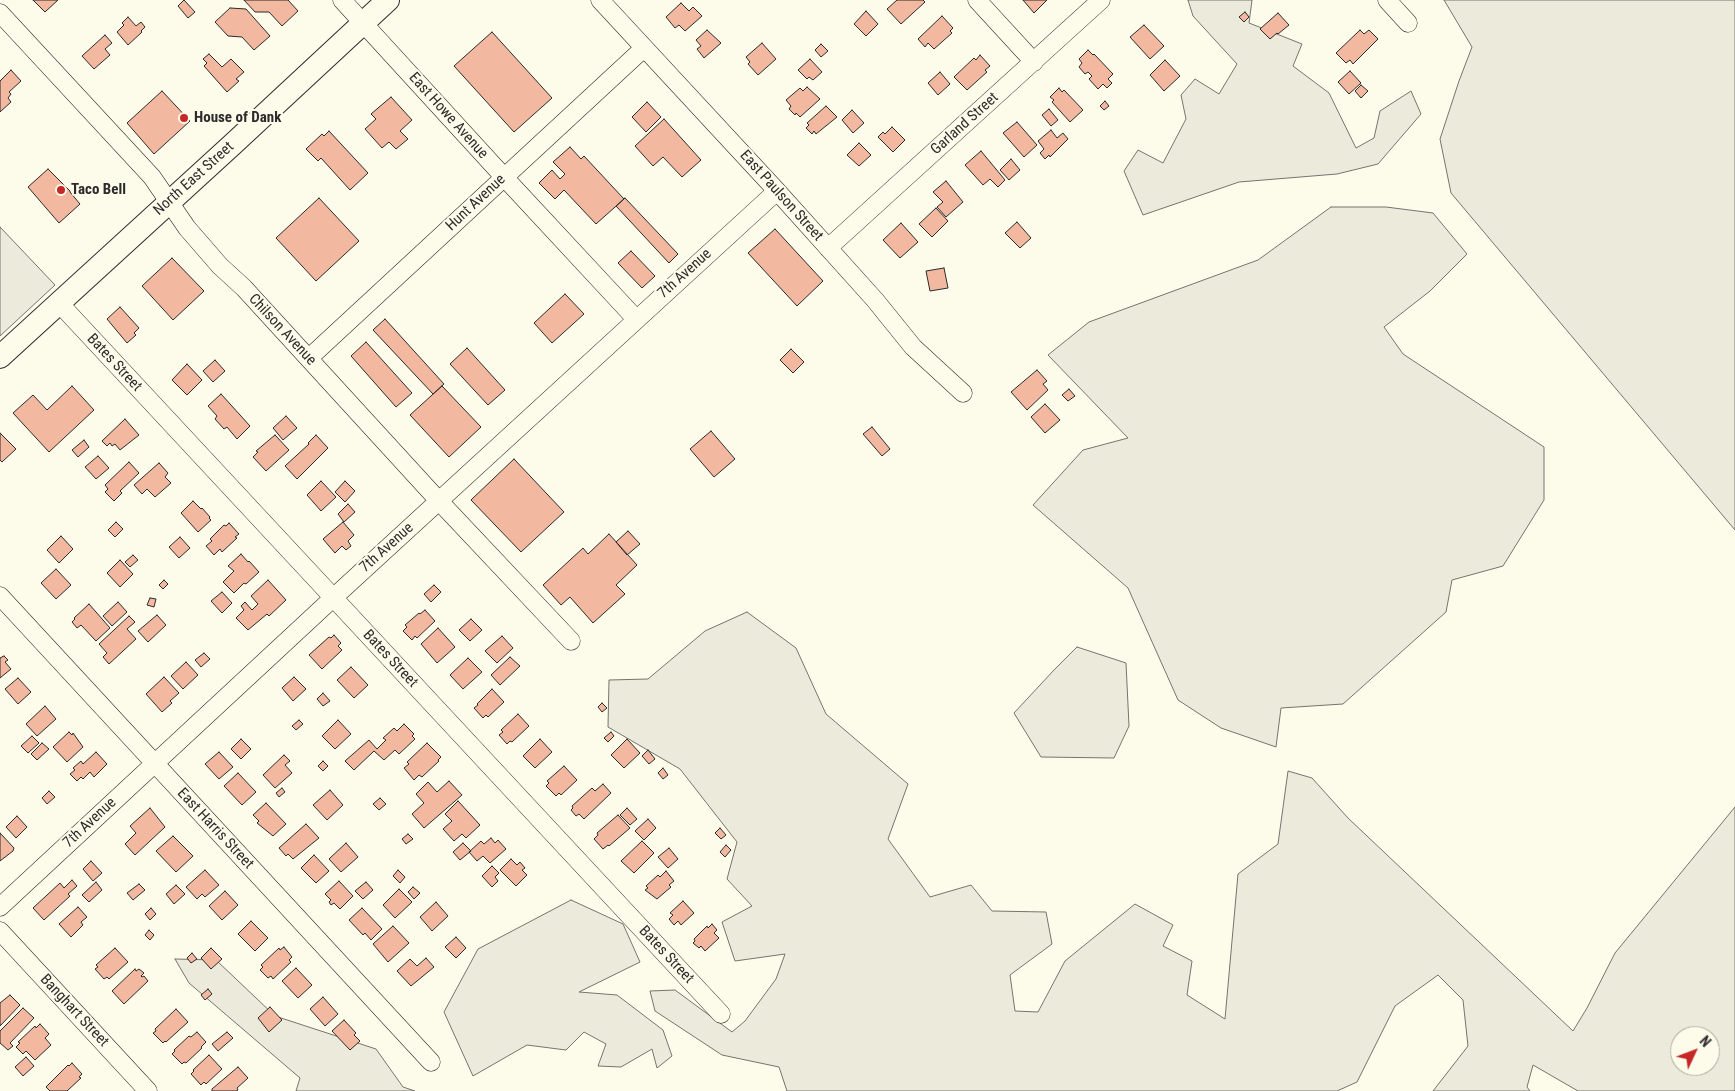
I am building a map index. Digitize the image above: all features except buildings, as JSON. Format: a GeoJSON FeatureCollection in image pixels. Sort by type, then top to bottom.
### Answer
{"type":"FeatureCollection","features":[{"type":"Feature","properties":{"kind":"main road","name":"North East Street"},"geometry":{"type":"LineString","coordinates":[[0,357],[388,0]]}},
{"type":"Feature","properties":{"kind":"street","name":"East Howe Avenue"},"geometry":{"type":"LineString","coordinates":[[342,0],[636,318]]}},
{"type":"Feature","properties":{"kind":"street","name":"East Paulson Street"},"geometry":{"type":"LineString","coordinates":[[600,0],[777,191],[875,300],[913,347],[963,393]]}},
{"type":"Feature","properties":{"kind":"street"},"geometry":{"type":"LineString","coordinates":[[977,0],[1034,62]]}},
{"type":"Feature","properties":{"kind":"street","name":"Garland Street"},"geometry":{"type":"LineString","coordinates":[[828,248],[1101,0]]}},
{"type":"Feature","properties":{"kind":"street"},"geometry":{"type":"LineString","coordinates":[[1387,0],[1408,23]]}},
{"type":"Feature","properties":{"kind":"street","name":"Chilson Avenue"},"geometry":{"type":"LineString","coordinates":[[0,14],[152,177],[186,228],[220,266],[244,288],[571,642]]}},
{"type":"Feature","properties":{"kind":"street","name":"Hunt Avenue"},"geometry":{"type":"LineString","coordinates":[[309,358],[644,48]]}},
{"type":"Feature","properties":{"kind":"street","name":"7th Avenue"},"geometry":{"type":"LineString","coordinates":[[0,907],[332,598],[777,191]]}},
{"type":"Feature","properties":{"kind":"street","name":"Bates Street"},"geometry":{"type":"LineString","coordinates":[[59,303],[332,598],[722,1014]]}},
{"type":"Feature","properties":{"kind":"street","name":"East Harris Street"},"geometry":{"type":"LineString","coordinates":[[0,596],[431,1062]]}},
{"type":"Feature","properties":{"kind":"street","name":"Banghart Street"},"geometry":{"type":"LineString","coordinates":[[0,931],[148,1091]]}},
{"type":"Feature","properties":{"kind":"shaded area"},"geometry":{"type":"Polygon","coordinates":[[[1188,0],[1252,0],[1249,23],[1302,44],[1293,66],[1329,93],[1356,148],[1374,138],[1380,111],[1411,91],[1421,114],[1378,164],[1337,174],[1239,182],[1143,215],[1124,171],[1138,150],[1163,163],[1186,119],[1181,95],[1195,79],[1219,94],[1237,64],[1193,16],[1188,0]]]}},
{"type":"Feature","properties":{"kind":"shaded area"},"geometry":{"type":"Polygon","coordinates":[[[1444,0],[1735,0],[1735,530],[1451,193],[1440,139],[1472,47],[1444,0]]]}},
{"type":"Feature","properties":{"kind":"shaded area"},"geometry":{"type":"Polygon","coordinates":[[[1331,207],[1386,207],[1433,213],[1467,254],[1430,291],[1384,327],[1403,354],[1544,447],[1544,500],[1503,566],[1452,580],[1446,612],[1343,704],[1281,708],[1276,747],[1221,728],[1178,700],[1128,588],[1033,505],[1083,450],[1128,438],[1048,355],[1089,322],[1258,260],[1331,207]]]}},
{"type":"Feature","properties":{"kind":"shaded area"},"geometry":{"type":"Polygon","coordinates":[[[0,227],[55,285],[0,336],[0,227]]]}},
{"type":"Feature","properties":{"kind":"shaded area"},"geometry":{"type":"Polygon","coordinates":[[[747,612],[796,648],[826,714],[908,784],[888,839],[930,897],[971,885],[992,911],[1046,912],[1052,944],[1010,975],[1015,1011],[1038,1012],[1065,961],[1135,904],[1173,925],[1163,946],[1192,961],[1187,995],[1225,1019],[1238,874],[1278,844],[1288,771],[1312,778],[1348,818],[1573,1031],[1615,953],[1735,807],[1735,1091],[1578,1091],[1533,1065],[1527,1087],[1530,1091],[1433,1091],[1468,1046],[1463,1000],[1438,975],[1395,1006],[1357,1082],[1337,1091],[787,1091],[779,1067],[722,1055],[655,1011],[650,991],[675,990],[732,1032],[745,1021],[776,979],[785,954],[735,961],[722,922],[752,906],[727,879],[737,842],[680,769],[608,727],[609,680],[648,679],[705,631],[747,612]]]}},
{"type":"Feature","properties":{"kind":"shaded area"},"geometry":{"type":"Polygon","coordinates":[[[1077,647],[1126,663],[1129,726],[1114,758],[1041,757],[1014,713],[1077,647]]]}},
{"type":"Feature","properties":{"kind":"shaded area"},"geometry":{"type":"Polygon","coordinates":[[[571,900],[623,924],[640,962],[579,992],[617,995],[663,1030],[672,1056],[657,1068],[652,1049],[621,1067],[598,1066],[606,1044],[584,1032],[566,1050],[527,1045],[473,1076],[444,1012],[478,949],[571,900]]]}},
{"type":"Feature","properties":{"kind":"shaded area"},"geometry":{"type":"Polygon","coordinates":[[[175,959],[216,960],[275,1016],[376,1049],[403,1087],[415,1091],[296,1091],[300,1078],[189,983],[175,959]]]}},
{"type":"Feature","properties":{"kind":"place","name":"House of Dank"},"geometry":{"type":"Point","coordinates":[184,118]}},
{"type":"Feature","properties":{"kind":"place","name":"Taco Bell"},"geometry":{"type":"Point","coordinates":[61,190]}}]}
